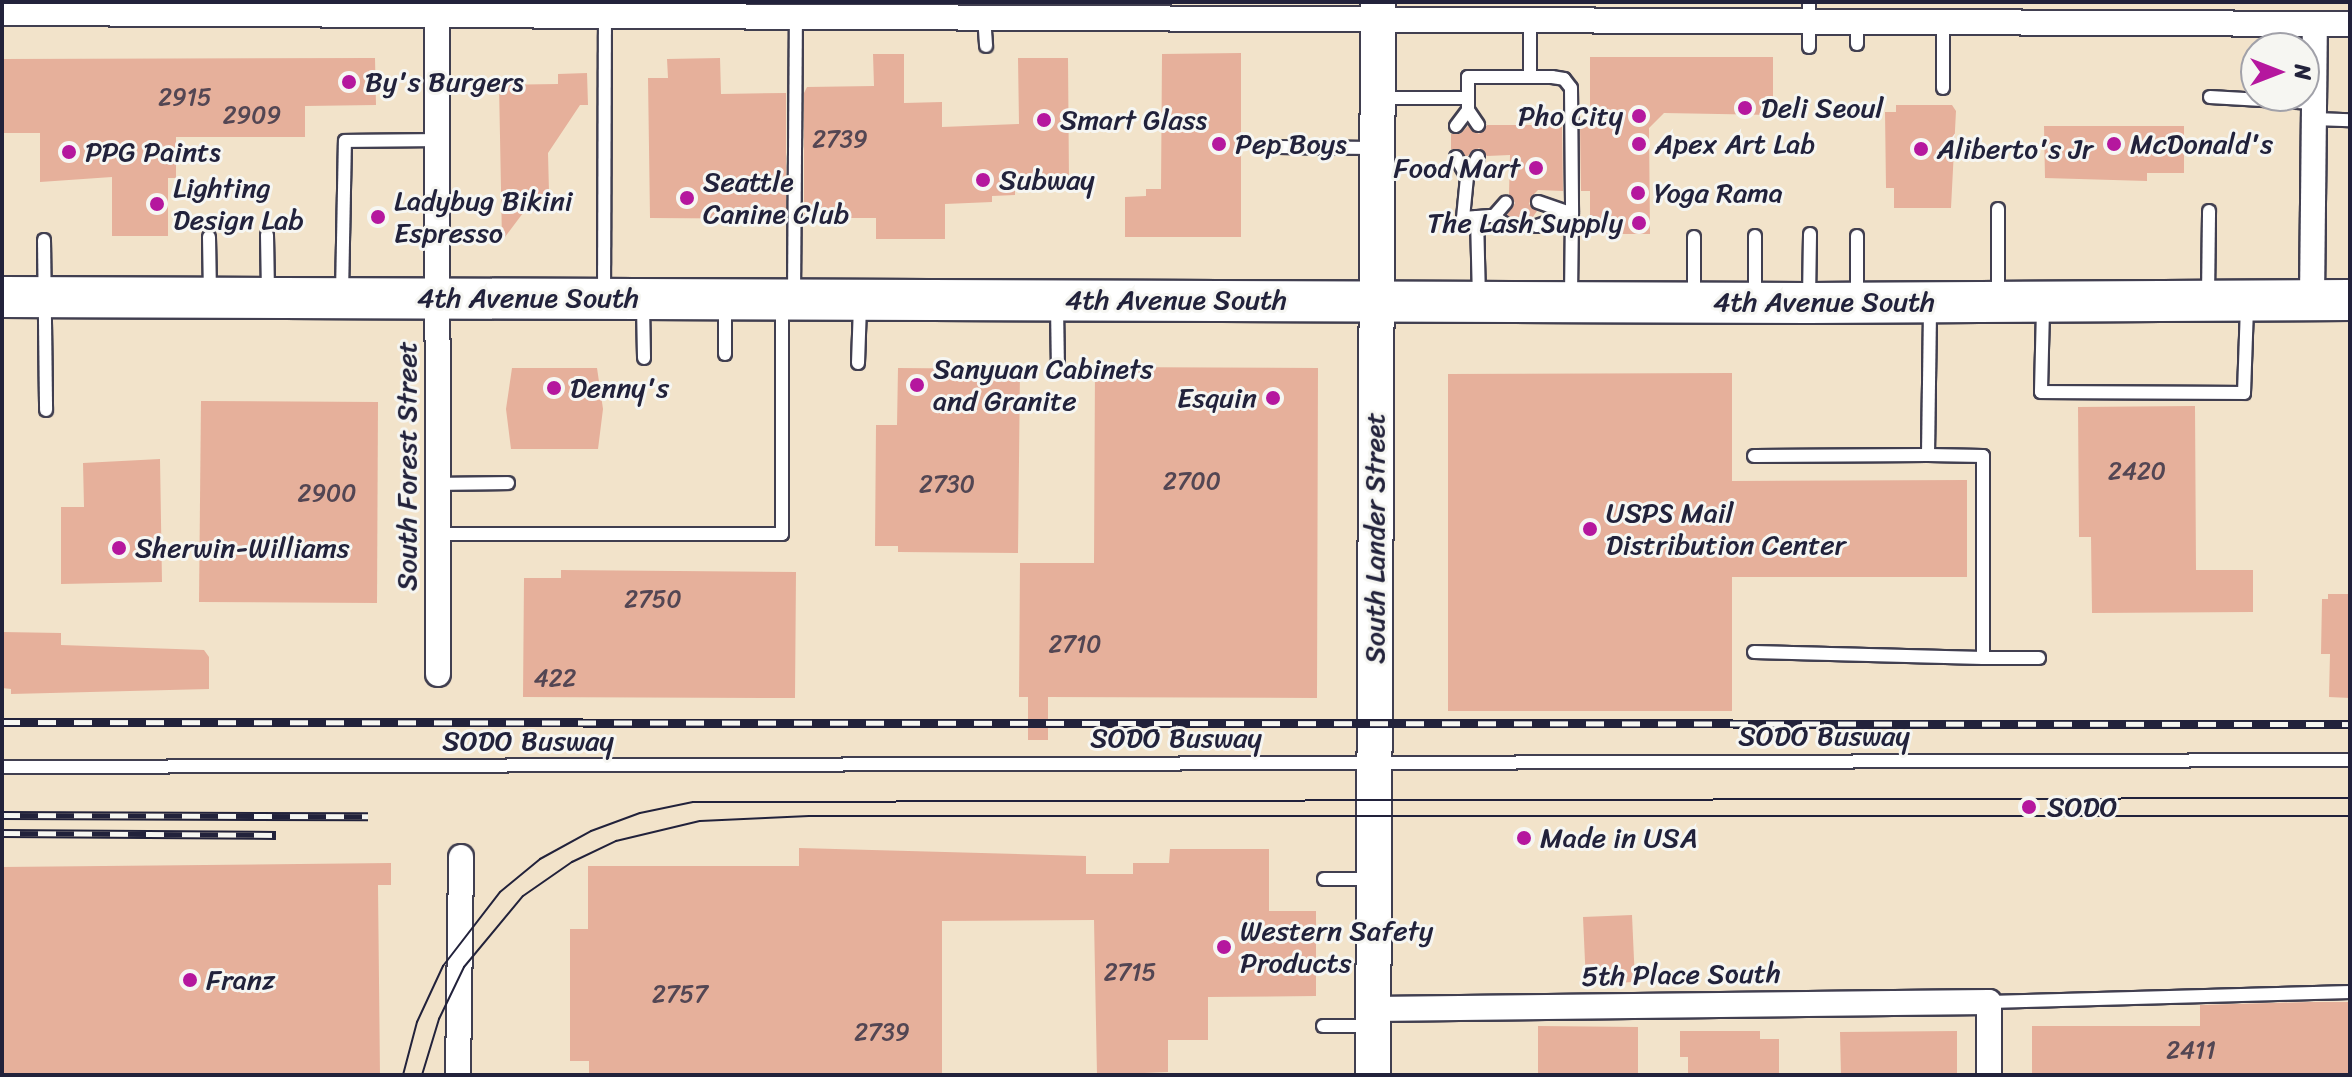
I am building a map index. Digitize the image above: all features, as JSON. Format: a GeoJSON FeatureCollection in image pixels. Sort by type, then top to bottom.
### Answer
{"type":"FeatureCollection","features":[{"type":"Feature","properties":{"kind":"main road","name":"South Lander Street"},"geometry":{"type":"LineString","coordinates":[[1373,1075],[1377,10]]}},
{"type":"Feature","properties":{"kind":"main road","name":"4th Avenue South"},"geometry":{"type":"LineString","coordinates":[[2,297],[1571,303],[2331,300]]}},
{"type":"Feature","properties":{"kind":"street"},"geometry":{"type":"LineString","coordinates":[[2,13],[438,7],[605,18],[796,18],[1377,10],[1530,19],[1809,12],[1857,33],[1943,23],[2350,24]]}},
{"type":"Feature","properties":{"kind":"street","name":"South Forest Street"},"geometry":{"type":"LineString","coordinates":[[438,7],[438,674]]}},
{"type":"Feature","properties":{"kind":"street"},"geometry":{"type":"LineString","coordinates":[[2315,24],[2315,32]]}},
{"type":"Feature","properties":{"kind":"street"},"geometry":{"type":"LineString","coordinates":[[2314,112],[2331,300]]}},
{"type":"Feature","properties":{"kind":"street"},"geometry":{"type":"LineString","coordinates":[[458,1075],[461,857]]}},
{"type":"Feature","properties":{"kind":"street"},"geometry":{"type":"LineString","coordinates":[[1989,1002],[1989,1075]]}},
{"type":"Feature","properties":{"kind":"street","name":"5th Place South"},"geometry":{"type":"LineString","coordinates":[[1373,1017],[1989,1002]]}},
{"type":"Feature","properties":{"kind":"lane"},"geometry":{"type":"LineString","coordinates":[[1809,12],[1809,47]]}},
{"type":"Feature","properties":{"kind":"lane"},"geometry":{"type":"LineString","coordinates":[[984,16],[986,46]]}},
{"type":"Feature","properties":{"kind":"lane"},"geometry":{"type":"LineString","coordinates":[[605,18],[624,298],[644,358]]}},
{"type":"Feature","properties":{"kind":"lane"},"geometry":{"type":"LineString","coordinates":[[437,534],[782,534],[796,18]]}},
{"type":"Feature","properties":{"kind":"lane"},"geometry":{"type":"LineString","coordinates":[[1530,19],[1530,77]]}},
{"type":"Feature","properties":{"kind":"lane"},"geometry":{"type":"LineString","coordinates":[[1943,23],[1943,88]]}},
{"type":"Feature","properties":{"kind":"lane"},"geometry":{"type":"LineString","coordinates":[[1478,125],[1468,104],[1468,77],[1552,77],[1564,79],[1571,88],[1571,303]]}},
{"type":"Feature","properties":{"kind":"lane"},"geometry":{"type":"LineString","coordinates":[[2210,97],[2240,101]]}},
{"type":"Feature","properties":{"kind":"lane"},"geometry":{"type":"LineString","coordinates":[[1377,98],[1468,104]]}},
{"type":"Feature","properties":{"kind":"lane"},"geometry":{"type":"LineString","coordinates":[[1456,126],[1468,104]]}},
{"type":"Feature","properties":{"kind":"lane"},"geometry":{"type":"LineString","coordinates":[[2318,112],[2350,120]]}},
{"type":"Feature","properties":{"kind":"lane"},"geometry":{"type":"LineString","coordinates":[[342,297],[345,141],[437,140]]}},
{"type":"Feature","properties":{"kind":"lane"},"geometry":{"type":"LineString","coordinates":[[1278,147],[1376,148]]}},
{"type":"Feature","properties":{"kind":"lane"},"geometry":{"type":"LineString","coordinates":[[1456,157],[1467,177]]}},
{"type":"Feature","properties":{"kind":"lane"},"geometry":{"type":"LineString","coordinates":[[1478,157],[1467,177],[1463,218],[1494,216],[1506,225]]}},
{"type":"Feature","properties":{"kind":"lane"},"geometry":{"type":"LineString","coordinates":[[1494,216],[1506,202]]}},
{"type":"Feature","properties":{"kind":"lane"},"geometry":{"type":"LineString","coordinates":[[1538,202],[1572,214]]}},
{"type":"Feature","properties":{"kind":"lane"},"geometry":{"type":"LineString","coordinates":[[1998,209],[1998,302]]}},
{"type":"Feature","properties":{"kind":"lane"},"geometry":{"type":"LineString","coordinates":[[2043,301],[2041,392],[2244,393],[2209,211]]}},
{"type":"Feature","properties":{"kind":"lane"},"geometry":{"type":"LineString","coordinates":[[1537,226],[1572,214]]}},
{"type":"Feature","properties":{"kind":"lane"},"geometry":{"type":"LineString","coordinates":[[1477,217],[1479,301]]}},
{"type":"Feature","properties":{"kind":"lane"},"geometry":{"type":"LineString","coordinates":[[1809,303],[1810,234]]}},
{"type":"Feature","properties":{"kind":"lane"},"geometry":{"type":"LineString","coordinates":[[267,235],[268,297]]}},
{"type":"Feature","properties":{"kind":"lane"},"geometry":{"type":"LineString","coordinates":[[1755,236],[1755,303]]}},
{"type":"Feature","properties":{"kind":"lane"},"geometry":{"type":"LineString","coordinates":[[1857,236],[1857,303]]}},
{"type":"Feature","properties":{"kind":"lane"},"geometry":{"type":"LineString","coordinates":[[209,237],[210,297]]}},
{"type":"Feature","properties":{"kind":"lane"},"geometry":{"type":"LineString","coordinates":[[1694,237],[1694,303]]}},
{"type":"Feature","properties":{"kind":"lane"},"geometry":{"type":"LineString","coordinates":[[44,240],[46,410]]}},
{"type":"Feature","properties":{"kind":"lane"},"geometry":{"type":"LineString","coordinates":[[725,298],[725,354]]}},
{"type":"Feature","properties":{"kind":"lane"},"geometry":{"type":"LineString","coordinates":[[858,363],[860,299]]}},
{"type":"Feature","properties":{"kind":"lane"},"geometry":{"type":"LineString","coordinates":[[1057,299],[1058,369]]}},
{"type":"Feature","properties":{"kind":"lane"},"geometry":{"type":"LineString","coordinates":[[1928,455],[1930,302]]}},
{"type":"Feature","properties":{"kind":"lane"},"geometry":{"type":"LineString","coordinates":[[1754,456],[1983,456],[1983,658]]}},
{"type":"Feature","properties":{"kind":"lane"},"geometry":{"type":"LineString","coordinates":[[437,484],[508,483]]}},
{"type":"Feature","properties":{"kind":"lane"},"geometry":{"type":"LineString","coordinates":[[1754,652],[2039,658]]}},
{"type":"Feature","properties":{"kind":"lane","name":"SODO Busway"},"geometry":{"type":"LineString","coordinates":[[2,767],[2350,760]]}},
{"type":"Feature","properties":{"kind":"lane"},"geometry":{"type":"LineString","coordinates":[[1324,879],[1374,879]]}},
{"type":"Feature","properties":{"kind":"lane"},"geometry":{"type":"LineString","coordinates":[[1989,1002],[2350,992]]}},
{"type":"Feature","properties":{"kind":"lane"},"geometry":{"type":"LineString","coordinates":[[1323,1026],[1373,1017]]}},
{"type":"Feature","properties":{"kind":"building"},"geometry":{"type":"Polygon","coordinates":[[[1241,53],[1241,237],[1125,237],[1125,197],[1146,196],[1146,189],[1161,189],[1162,54],[1241,53]]]}},
{"type":"Feature","properties":{"kind":"building"},"geometry":{"type":"Polygon","coordinates":[[[873,54],[904,54],[904,103],[942,102],[942,127],[1019,124],[1018,58],[1068,58],[1069,182],[1015,183],[1015,195],[992,196],[992,202],[945,204],[945,239],[876,239],[876,218],[804,218],[804,93],[807,87],[874,86],[873,54]]]}},
{"type":"Feature","properties":{"kind":"building"},"geometry":{"type":"Polygon","coordinates":[[[1590,57],[1773,57],[1773,115],[1664,113],[1649,128],[1650,234],[1590,234],[1590,191],[1581,191],[1580,125],[1590,125],[1590,57]]]}},
{"type":"Feature","properties":{"kind":"building"},"geometry":{"type":"Polygon","coordinates":[[[375,58],[376,105],[305,106],[305,137],[176,137],[176,178],[168,178],[168,236],[112,236],[112,177],[40,182],[40,133],[2,133],[2,59],[375,58]]]}},
{"type":"Feature","properties":{"kind":"building"},"geometry":{"type":"Polygon","coordinates":[[[720,58],[721,94],[786,93],[786,219],[650,218],[648,78],[668,78],[667,59],[720,58]]]}},
{"type":"Feature","properties":{"kind":"building"},"geometry":{"type":"Polygon","coordinates":[[[587,73],[588,105],[580,105],[548,153],[549,192],[534,212],[523,213],[502,241],[499,85],[558,84],[558,74],[587,73]]]}},
{"type":"Feature","properties":{"kind":"building","name":"Aliberto's Jr"},"geometry":{"type":"Polygon","coordinates":[[[1896,105],[1952,105],[1956,111],[1951,208],[1894,208],[1894,188],[1886,188],[1885,112],[1896,112],[1896,105]]]}},
{"type":"Feature","properties":{"kind":"building"},"geometry":{"type":"Polygon","coordinates":[[[1487,125],[1562,125],[1563,191],[1538,190],[1532,196],[1529,204],[1537,211],[1528,224],[1531,233],[1510,233],[1514,222],[1507,215],[1515,203],[1509,194],[1510,155],[1487,156],[1479,148],[1466,157],[1460,149],[1451,149],[1451,134],[1460,134],[1468,126],[1479,134],[1487,125]]]}},
{"type":"Feature","properties":{"kind":"building","name":"McDonald's"},"geometry":{"type":"Polygon","coordinates":[[[2044,126],[2184,126],[2184,173],[2147,173],[2147,181],[2045,178],[2044,126]]]}},
{"type":"Feature","properties":{"kind":"building"},"geometry":{"type":"Polygon","coordinates":[[[1095,367],[1318,368],[1317,698],[1048,697],[1048,740],[1028,740],[1028,697],[1019,697],[1020,563],[1094,563],[1095,367]]]}},
{"type":"Feature","properties":{"kind":"building","name":"Denny's"},"geometry":{"type":"Polygon","coordinates":[[[512,368],[597,368],[603,409],[598,449],[511,449],[506,409],[512,368]]]}},
{"type":"Feature","properties":{"kind":"building"},"geometry":{"type":"Polygon","coordinates":[[[898,368],[1020,369],[1018,553],[898,552],[898,546],[875,546],[876,425],[897,425],[898,368]]]}},
{"type":"Feature","properties":{"kind":"building","name":"USPS Mail Distribution Center"},"geometry":{"type":"Polygon","coordinates":[[[1732,373],[1732,481],[1967,480],[1967,577],[1732,577],[1732,711],[1448,711],[1448,374],[1732,373]]]}},
{"type":"Feature","properties":{"kind":"building"},"geometry":{"type":"Polygon","coordinates":[[[201,401],[378,402],[377,603],[199,602],[201,401]]]}},
{"type":"Feature","properties":{"kind":"building"},"geometry":{"type":"Polygon","coordinates":[[[2195,406],[2196,570],[2253,570],[2253,612],[2092,613],[2091,537],[2079,537],[2078,407],[2195,406]]]}},
{"type":"Feature","properties":{"kind":"building"},"geometry":{"type":"Polygon","coordinates":[[[160,459],[162,582],[61,584],[61,507],[84,507],[83,463],[160,459]]]}},
{"type":"Feature","properties":{"kind":"building"},"geometry":{"type":"Polygon","coordinates":[[[561,570],[796,572],[795,698],[523,697],[524,578],[561,578],[561,570]]]}},
{"type":"Feature","properties":{"kind":"building"},"geometry":{"type":"Polygon","coordinates":[[[2328,594],[2350,594],[2350,698],[2329,697],[2330,654],[2321,654],[2322,599],[2328,599],[2328,594]]]}},
{"type":"Feature","properties":{"kind":"building"},"geometry":{"type":"Polygon","coordinates":[[[2,632],[61,633],[61,645],[204,650],[209,657],[209,689],[11,694],[11,689],[2,688],[2,632]]]}},
{"type":"Feature","properties":{"kind":"building"},"geometry":{"type":"Polygon","coordinates":[[[799,848],[1086,856],[1086,874],[1133,874],[1133,863],[1169,863],[1170,849],[1269,849],[1269,911],[1316,911],[1316,996],[1208,997],[1208,1040],[1168,1040],[1168,1072],[1097,1075],[1094,920],[942,921],[942,1075],[589,1075],[589,1061],[570,1061],[570,929],[588,929],[588,866],[799,866],[799,848]]]}},
{"type":"Feature","properties":{"kind":"building","name":"Franz"},"geometry":{"type":"Polygon","coordinates":[[[391,863],[391,885],[378,885],[380,1075],[2,1075],[2,867],[391,863]]]}},
{"type":"Feature","properties":{"kind":"building"},"geometry":{"type":"Polygon","coordinates":[[[1632,915],[1635,982],[1586,984],[1583,917],[1632,915]]]}},
{"type":"Feature","properties":{"kind":"building"},"geometry":{"type":"Polygon","coordinates":[[[2350,1002],[2350,1075],[2032,1075],[2032,1026],[2200,1026],[2200,1005],[2350,1002]]]}},
{"type":"Feature","properties":{"kind":"building"},"geometry":{"type":"Polygon","coordinates":[[[1538,1026],[1638,1027],[1638,1075],[1538,1075],[1538,1026]]]}},
{"type":"Feature","properties":{"kind":"building"},"geometry":{"type":"Polygon","coordinates":[[[1680,1031],[1760,1031],[1760,1039],[1779,1039],[1779,1075],[1688,1075],[1688,1057],[1680,1057],[1680,1031]]]}},
{"type":"Feature","properties":{"kind":"building"},"geometry":{"type":"Polygon","coordinates":[[[1957,1031],[1957,1075],[1841,1075],[1840,1032],[1957,1031]]]}},
{"type":"Feature","properties":{"kind":"tram line"},"geometry":{"type":"LineString","coordinates":[[403,1075],[417,1022],[443,966],[500,892],[540,859],[591,831],[640,813],[693,802],[2350,798]]}},
{"type":"Feature","properties":{"kind":"tram line"},"geometry":{"type":"LineString","coordinates":[[422,1075],[439,1019],[464,967],[523,896],[572,862],[616,841],[700,821],[809,816],[2350,816]]}},
{"type":"Feature","properties":{"kind":"railway"},"geometry":{"type":"LineString","coordinates":[[2,722],[2350,724]]}},
{"type":"Feature","properties":{"kind":"railway"},"geometry":{"type":"LineString","coordinates":[[2,815],[368,816]]}},
{"type":"Feature","properties":{"kind":"railway"},"geometry":{"type":"LineString","coordinates":[[2,833],[276,835]]}},
{"type":"Feature","properties":{"kind":"place","name":"By's Burgers"},"geometry":{"type":"Point","coordinates":[349,82]}},
{"type":"Feature","properties":{"kind":"place","name":"Deli Seoul"},"geometry":{"type":"Point","coordinates":[1745,108]}},
{"type":"Feature","properties":{"kind":"place","name":"Pho City"},"geometry":{"type":"Point","coordinates":[1639,116]}},
{"type":"Feature","properties":{"kind":"place","name":"Smart Glass"},"geometry":{"type":"Point","coordinates":[1044,120]}},
{"type":"Feature","properties":{"kind":"place","name":"Pep Boys"},"geometry":{"type":"Point","coordinates":[1219,144]}},
{"type":"Feature","properties":{"kind":"place","name":"Apex Art Lab"},"geometry":{"type":"Point","coordinates":[1639,144]}},
{"type":"Feature","properties":{"kind":"place","name":"McDonald's"},"geometry":{"type":"Point","coordinates":[2114,144]}},
{"type":"Feature","properties":{"kind":"place","name":"Aliberto's Jr"},"geometry":{"type":"Point","coordinates":[1921,149]}},
{"type":"Feature","properties":{"kind":"place","name":"PPG Paints"},"geometry":{"type":"Point","coordinates":[69,152]}},
{"type":"Feature","properties":{"kind":"place","name":"Food Mart"},"geometry":{"type":"Point","coordinates":[1536,168]}},
{"type":"Feature","properties":{"kind":"place","name":"Subway"},"geometry":{"type":"Point","coordinates":[983,180]}},
{"type":"Feature","properties":{"kind":"place","name":"Yoga Rama"},"geometry":{"type":"Point","coordinates":[1638,193]}},
{"type":"Feature","properties":{"kind":"place","name":"Seattle Canine Club"},"geometry":{"type":"Point","coordinates":[687,198]}},
{"type":"Feature","properties":{"kind":"place","name":"Lighting Design Lab"},"geometry":{"type":"Point","coordinates":[157,204]}},
{"type":"Feature","properties":{"kind":"place","name":"Ladybug Bikini Espresso"},"geometry":{"type":"Point","coordinates":[378,217]}},
{"type":"Feature","properties":{"kind":"place","name":"The Lash Supply"},"geometry":{"type":"Point","coordinates":[1639,223]}},
{"type":"Feature","properties":{"kind":"place","name":"Sanyuan Cabinets and Granite"},"geometry":{"type":"Point","coordinates":[917,385]}},
{"type":"Feature","properties":{"kind":"place","name":"Denny's"},"geometry":{"type":"Point","coordinates":[554,388]}},
{"type":"Feature","properties":{"kind":"place","name":"Esquin"},"geometry":{"type":"Point","coordinates":[1273,398]}},
{"type":"Feature","properties":{"kind":"place","name":"USPS Mail Distribution Center"},"geometry":{"type":"Point","coordinates":[1590,529]}},
{"type":"Feature","properties":{"kind":"place","name":"Sherwin-Williams"},"geometry":{"type":"Point","coordinates":[119,548]}},
{"type":"Feature","properties":{"kind":"place","name":"SODO"},"geometry":{"type":"Point","coordinates":[2029,807]}},
{"type":"Feature","properties":{"kind":"place","name":"Made in USA"},"geometry":{"type":"Point","coordinates":[1524,838]}},
{"type":"Feature","properties":{"kind":"place","name":"Western Safety Products"},"geometry":{"type":"Point","coordinates":[1224,947]}},
{"type":"Feature","properties":{"kind":"place","name":"Franz"},"geometry":{"type":"Point","coordinates":[190,980]}}]}
